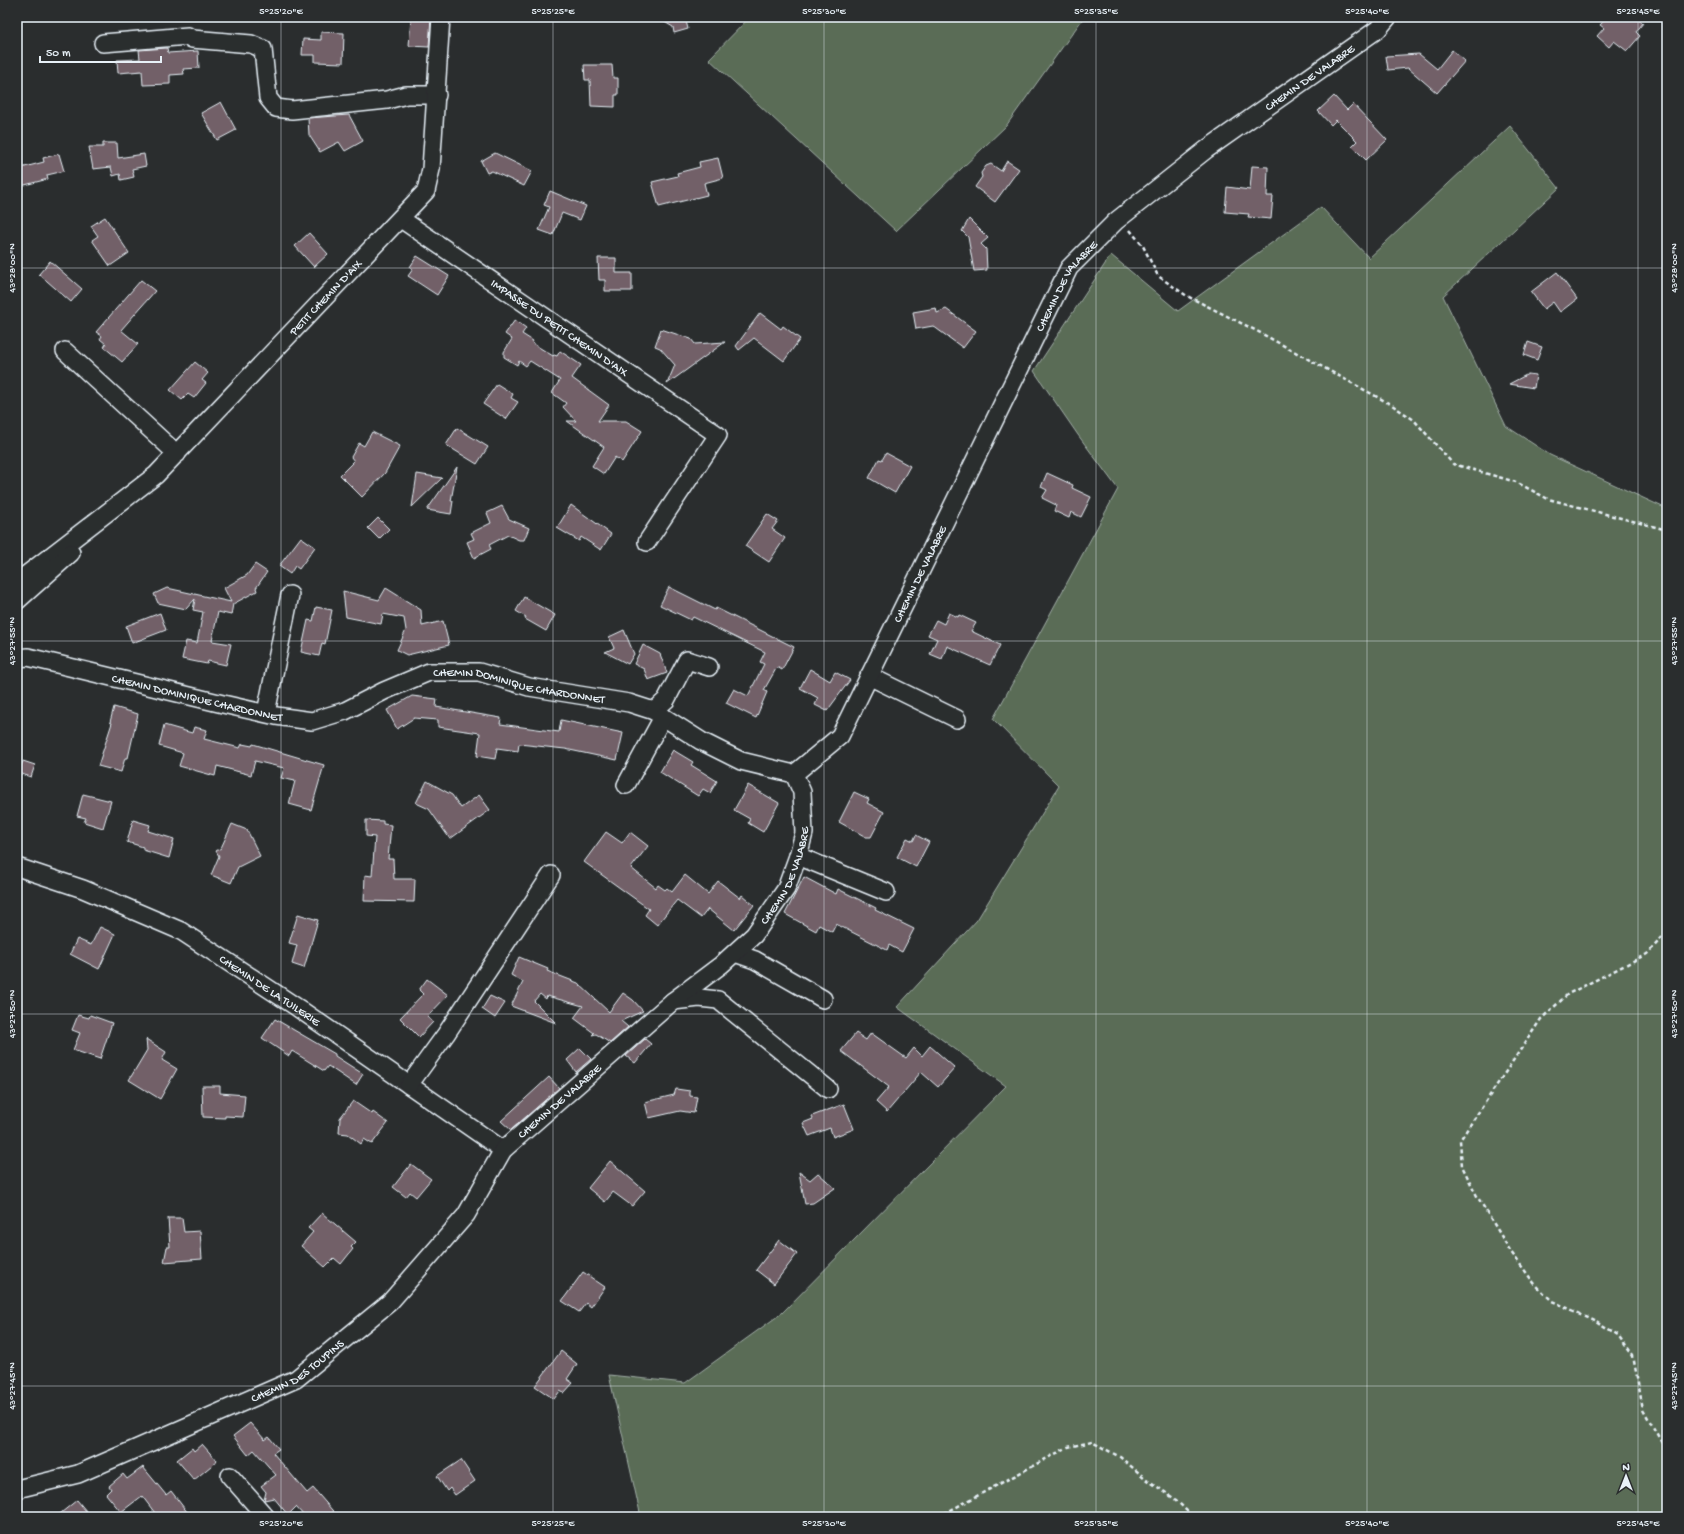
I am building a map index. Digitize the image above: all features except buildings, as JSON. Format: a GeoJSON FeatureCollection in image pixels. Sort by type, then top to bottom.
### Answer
{"type":"FeatureCollection","features":[{"type":"Feature","properties":{"kind":"street","name":"PETIT CHEMIN D'AIX"},"geometry":{"type":"LineString","coordinates":[[19,582],[156,475],[426,191],[432,169],[441,17]]}},
{"type":"Feature","properties":{"kind":"street","name":"CHEMIN DE VALABRE"},"geometry":{"type":"LineString","coordinates":[[503,1150],[673,1001],[735,953],[754,936],[786,888],[798,856],[804,833],[802,792],[794,774],[840,736],[1069,268],[1120,218],[1207,149],[1378,29],[1388,17]]}},
{"type":"Feature","properties":{"kind":"street"},"geometry":{"type":"LineString","coordinates":[[103,43],[188,36],[192,39],[251,44],[263,49],[268,98],[276,108],[292,110],[387,100],[406,95],[437,95]]}},
{"type":"Feature","properties":{"kind":"street","name":"IMPASSE DU PETIT CHEMIN D'AIX"},"geometry":{"type":"LineString","coordinates":[[401,219],[718,435],[647,542]]}},
{"type":"Feature","properties":{"kind":"street"},"geometry":{"type":"LineString","coordinates":[[65,351],[177,454]]}},
{"type":"Feature","properties":{"kind":"street","name":"PETIT CHEMIN D'AIX"},"geometry":{"type":"LineString","coordinates":[[17,601],[68,557],[97,522]]}},
{"type":"Feature","properties":{"kind":"street"},"geometry":{"type":"LineString","coordinates":[[266,713],[290,595]]}},
{"type":"Feature","properties":{"kind":"street","name":"CHEMIN DOMINIQUE CHARDONNET"},"geometry":{"type":"LineString","coordinates":[[21,655],[266,713],[312,721],[345,711],[384,691],[429,672],[479,672],[529,687],[629,703],[659,714],[700,741],[741,761],[794,774]]}},
{"type":"Feature","properties":{"kind":"street"},"geometry":{"type":"LineString","coordinates":[[626,785],[659,714],[687,660],[708,667]]}},
{"type":"Feature","properties":{"kind":"street"},"geometry":{"type":"LineString","coordinates":[[869,676],[957,719]]}},
{"type":"Feature","properties":{"kind":"street"},"geometry":{"type":"LineString","coordinates":[[798,856],[886,892]]}},
{"type":"Feature","properties":{"kind":"street","name":"CHEMIN DE LA TUILERIE"},"geometry":{"type":"LineString","coordinates":[[17,867],[83,889],[181,931],[298,1008],[503,1150]]}},
{"type":"Feature","properties":{"kind":"street"},"geometry":{"type":"LineString","coordinates":[[409,1085],[446,1034],[551,875]]}},
{"type":"Feature","properties":{"kind":"street"},"geometry":{"type":"LineString","coordinates":[[735,953],[755,960],[823,999]]}},
{"type":"Feature","properties":{"kind":"street"},"geometry":{"type":"LineString","coordinates":[[673,1001],[699,998],[718,1000],[828,1089]]}},
{"type":"Feature","properties":{"kind":"street","name":"CHEMIN DES TOUPINS"},"geometry":{"type":"LineString","coordinates":[[17,1489],[78,1474],[296,1379],[390,1302],[466,1215],[503,1150]]}},
{"type":"Feature","properties":{"kind":"street"},"geometry":{"type":"LineString","coordinates":[[230,1476],[266,1517]]}},
{"type":"Feature","properties":{"kind":"path"},"geometry":{"type":"LineString","coordinates":[[1120,218],[1143,246],[1158,276],[1187,296],[1255,330],[1392,405],[1414,420],[1453,464],[1516,482],[1548,499],[1667,530]]}},
{"type":"Feature","properties":{"kind":"path"},"geometry":{"type":"LineString","coordinates":[[1667,932],[1647,954],[1568,994],[1541,1019],[1460,1140],[1462,1166],[1471,1184],[1511,1252],[1534,1282],[1552,1301],[1596,1321],[1618,1335],[1633,1356],[1643,1409],[1667,1452]]}},
{"type":"Feature","properties":{"kind":"path"},"geometry":{"type":"LineString","coordinates":[[938,1517],[1068,1447],[1092,1442],[1120,1457],[1145,1478],[1176,1500],[1193,1517]]}},
{"type":"Feature","properties":{"kind":"green space"},"geometry":{"type":"Polygon","coordinates":[[[750,17],[1084,17],[1006,126],[896,231],[709,59],[750,17]]]}},
{"type":"Feature","properties":{"kind":"green space"},"geometry":{"type":"Polygon","coordinates":[[[1510,126],[1559,188],[1443,296],[1506,426],[1550,455],[1667,509],[1667,1517],[641,1517],[609,1375],[685,1383],[782,1313],[1006,1086],[897,1007],[977,920],[1059,786],[993,719],[1118,489],[1078,435],[1034,371],[1111,255],[1178,311],[1321,207],[1369,258],[1510,126]]]}}]}
